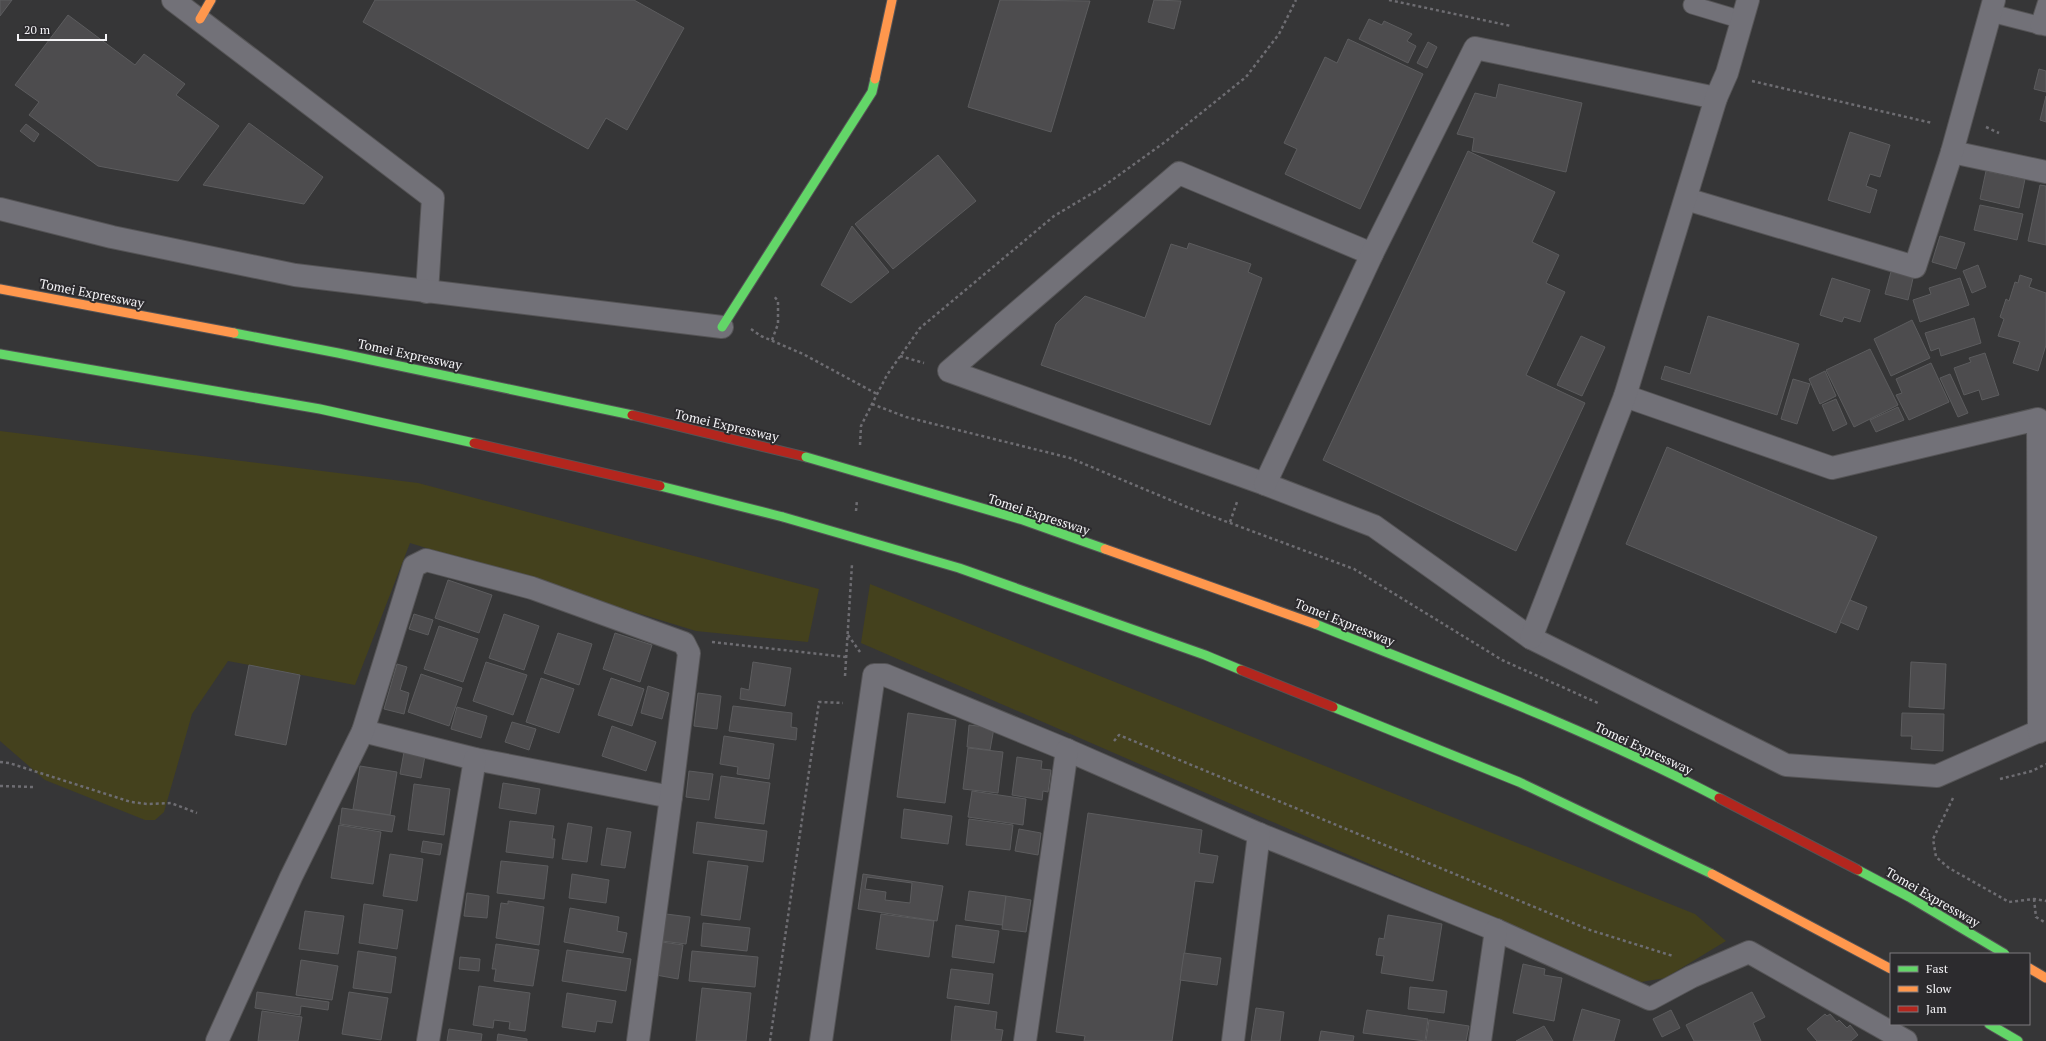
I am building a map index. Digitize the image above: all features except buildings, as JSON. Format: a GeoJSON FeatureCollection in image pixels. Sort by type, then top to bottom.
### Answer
{"type":"FeatureCollection","features":[{"type":"Feature","properties":{"kind":"main road"},"geometry":{"type":"LineString","coordinates":[[200,19],[211,0]]}},
{"type":"Feature","properties":{"kind":"main road"},"geometry":{"type":"LineString","coordinates":[[722,328],[872,92],[892,0]]}},
{"type":"Feature","properties":{"kind":"main road","name":"Tomei Expressway"},"geometry":{"type":"LineString","coordinates":[[0,289],[338,353],[580,403],[806,457],[1023,520],[1303,619],[1495,696],[1667,771],[1909,897],[2003,953]]}},
{"type":"Feature","properties":{"kind":"main road"},"geometry":{"type":"LineString","coordinates":[[0,354],[320,409],[589,468],[783,517],[959,568],[1205,655],[1519,782],[1736,886],[1890,968]]}},
{"type":"Feature","properties":{"kind":"main road"},"geometry":{"type":"LineString","coordinates":[[2030,969],[2046,978]]}},
{"type":"Feature","properties":{"kind":"main road"},"geometry":{"type":"LineString","coordinates":[[1991,1025],[2018,1041]]}},
{"type":"Feature","properties":{"kind":"street"},"geometry":{"type":"LineString","coordinates":[[173,0],[200,19],[433,198],[427,292]]}},
{"type":"Feature","properties":{"kind":"street"},"geometry":{"type":"LineString","coordinates":[[1686,199],[1915,267],[1952,152],[1993,6]]}},
{"type":"Feature","properties":{"kind":"street"},"geometry":{"type":"LineString","coordinates":[[1531,638],[1625,396],[1716,98],[1727,73],[1745,10]]}},
{"type":"Feature","properties":{"kind":"street"},"geometry":{"type":"LineString","coordinates":[[1265,484],[1372,254],[1475,48],[1716,98]]}},
{"type":"Feature","properties":{"kind":"street"},"geometry":{"type":"LineString","coordinates":[[1952,152],[2046,172]]}},
{"type":"Feature","properties":{"kind":"street"},"geometry":{"type":"LineString","coordinates":[[1372,254],[1179,173],[949,371],[1265,484],[1374,526],[1531,638],[1786,765],[1937,776],[2042,730],[2038,419],[1832,468],[1625,396]]}},
{"type":"Feature","properties":{"kind":"street"},"geometry":{"type":"LineString","coordinates":[[0,209],[112,238],[295,275],[722,328]]}},
{"type":"Feature","properties":{"kind":"street"},"geometry":{"type":"LineString","coordinates":[[217,1041],[291,877],[363,731],[414,566],[426,560],[532,588],[684,643],[688,653],[671,797],[638,1041]]}},
{"type":"Feature","properties":{"kind":"street"},"geometry":{"type":"LineString","coordinates":[[820,1041],[874,675],[885,674],[1093,761],[1259,834],[1496,930],[1650,999],[1691,977],[1749,952],[1906,1041]]}},
{"type":"Feature","properties":{"kind":"street"},"geometry":{"type":"LineString","coordinates":[[363,731],[475,759],[671,797]]}},
{"type":"Feature","properties":{"kind":"street"},"geometry":{"type":"LineString","coordinates":[[1025,1041],[1067,750]]}},
{"type":"Feature","properties":{"kind":"street"},"geometry":{"type":"LineString","coordinates":[[428,1041],[475,759]]}},
{"type":"Feature","properties":{"kind":"street"},"geometry":{"type":"LineString","coordinates":[[1233,1041],[1259,834]]}},
{"type":"Feature","properties":{"kind":"street"},"geometry":{"type":"LineString","coordinates":[[1480,1041],[1496,930]]}},
{"type":"Feature","properties":{"kind":"lane"},"geometry":{"type":"LineString","coordinates":[[1993,6],[2043,26],[2046,4]]}},
{"type":"Feature","properties":{"kind":"lane"},"geometry":{"type":"LineString","coordinates":[[1692,5],[1745,10]]}},
{"type":"Feature","properties":{"kind":"path"},"geometry":{"type":"LineString","coordinates":[[887,375],[920,328],[1054,216],[1101,188],[1165,142],[1246,77],[1279,34],[1296,0]]}},
{"type":"Feature","properties":{"kind":"path"},"geometry":{"type":"LineString","coordinates":[[769,291],[778,301],[778,324],[772,340]]}},
{"type":"Feature","properties":{"kind":"path"},"geometry":{"type":"LineString","coordinates":[[746,326],[761,336],[803,354],[877,394]]}},
{"type":"Feature","properties":{"kind":"path"},"geometry":{"type":"LineString","coordinates":[[872,404],[906,417],[1070,458],[1187,507],[1354,569],[1502,660],[1603,706]]}},
{"type":"Feature","properties":{"kind":"path"},"geometry":{"type":"LineString","coordinates":[[684,643],[717,641],[846,657]]}},
{"type":"Feature","properties":{"kind":"path"},"geometry":{"type":"LineString","coordinates":[[770,1041],[819,702],[843,703]]}},
{"type":"Feature","properties":{"kind":"path"},"geometry":{"type":"LineString","coordinates":[[1093,761],[1119,735],[1590,930],[1670,955],[1686,968],[1691,977]]}},
{"type":"Feature","properties":{"kind":"path"},"geometry":{"type":"LineString","coordinates":[[0,762],[9,763],[125,800],[147,804],[171,803],[197,813]]}},
{"type":"Feature","properties":{"kind":"path"},"geometry":{"type":"LineString","coordinates":[[1995,780],[2032,771],[2046,764]]}},
{"type":"Feature","properties":{"kind":"path"},"geometry":{"type":"LineString","coordinates":[[0,786],[34,787]]}},
{"type":"Feature","properties":{"kind":"path"},"geometry":{"type":"LineString","coordinates":[[1954,796],[1933,839],[1936,857],[1949,868],[2009,902],[2034,899],[2046,901]]}},
{"type":"Feature","properties":{"kind":"path"},"geometry":{"type":"LineString","coordinates":[[2034,899],[2036,916],[2046,924]]}},
{"type":"Feature","properties":{"kind":"shaded area"},"geometry":{"type":"Polygon","coordinates":[[[0,431],[418,483],[819,589],[808,642],[696,631],[410,543],[355,685],[228,661],[192,714],[164,812],[155,820],[145,820],[45,780],[0,741],[0,431]]]}},
{"type":"Feature","properties":{"kind":"shaded area"},"geometry":{"type":"Polygon","coordinates":[[[870,584],[1695,914],[1726,941],[1665,978],[1641,982],[861,643],[870,584]]]}},
{"type":"Feature","properties":{"kind":"traffic: fast"},"geometry":{"type":"LineString","coordinates":[[722,327],[872,92],[875,79]]}},
{"type":"Feature","properties":{"kind":"traffic: fast"},"geometry":{"type":"LineString","coordinates":[[234,333],[338,353],[632,415]]}},
{"type":"Feature","properties":{"kind":"traffic: fast"},"geometry":{"type":"LineString","coordinates":[[0,354],[320,409],[474,443]]}},
{"type":"Feature","properties":{"kind":"traffic: fast"},"geometry":{"type":"LineString","coordinates":[[806,457],[1023,520],[1105,549]]}},
{"type":"Feature","properties":{"kind":"traffic: fast"},"geometry":{"type":"LineString","coordinates":[[660,486],[783,517]]}},
{"type":"Feature","properties":{"kind":"traffic: fast"},"geometry":{"type":"LineString","coordinates":[[783,517],[959,568],[1205,655],[1241,670]]}},
{"type":"Feature","properties":{"kind":"traffic: fast"},"geometry":{"type":"LineString","coordinates":[[1315,624],[1570,727],[1670,773],[1719,798]]}},
{"type":"Feature","properties":{"kind":"traffic: fast"},"geometry":{"type":"LineString","coordinates":[[1333,707],[1519,782],[1712,874]]}},
{"type":"Feature","properties":{"kind":"traffic: fast"},"geometry":{"type":"LineString","coordinates":[[1858,870],[1909,897],[2003,953]]}},
{"type":"Feature","properties":{"kind":"traffic: fast"},"geometry":{"type":"LineString","coordinates":[[1991,1025],[2018,1041]]}},
{"type":"Feature","properties":{"kind":"traffic: slow"},"geometry":{"type":"LineString","coordinates":[[200,19],[211,0]]}},
{"type":"Feature","properties":{"kind":"traffic: slow"},"geometry":{"type":"LineString","coordinates":[[875,79],[892,0]]}},
{"type":"Feature","properties":{"kind":"traffic: slow"},"geometry":{"type":"LineString","coordinates":[[0,289],[234,333]]}},
{"type":"Feature","properties":{"kind":"traffic: slow"},"geometry":{"type":"LineString","coordinates":[[1105,549],[1315,624]]}},
{"type":"Feature","properties":{"kind":"traffic: slow"},"geometry":{"type":"LineString","coordinates":[[1712,874],[1890,968]]}},
{"type":"Feature","properties":{"kind":"traffic: slow"},"geometry":{"type":"LineString","coordinates":[[2030,969],[2046,978]]}},
{"type":"Feature","properties":{"kind":"traffic: jam"},"geometry":{"type":"LineString","coordinates":[[632,415],[806,457]]}},
{"type":"Feature","properties":{"kind":"traffic: jam"},"geometry":{"type":"LineString","coordinates":[[474,443],[660,486]]}},
{"type":"Feature","properties":{"kind":"traffic: jam"},"geometry":{"type":"LineString","coordinates":[[1241,670],[1333,707]]}},
{"type":"Feature","properties":{"kind":"traffic: jam"},"geometry":{"type":"LineString","coordinates":[[1719,798],[1858,870]]}}]}
